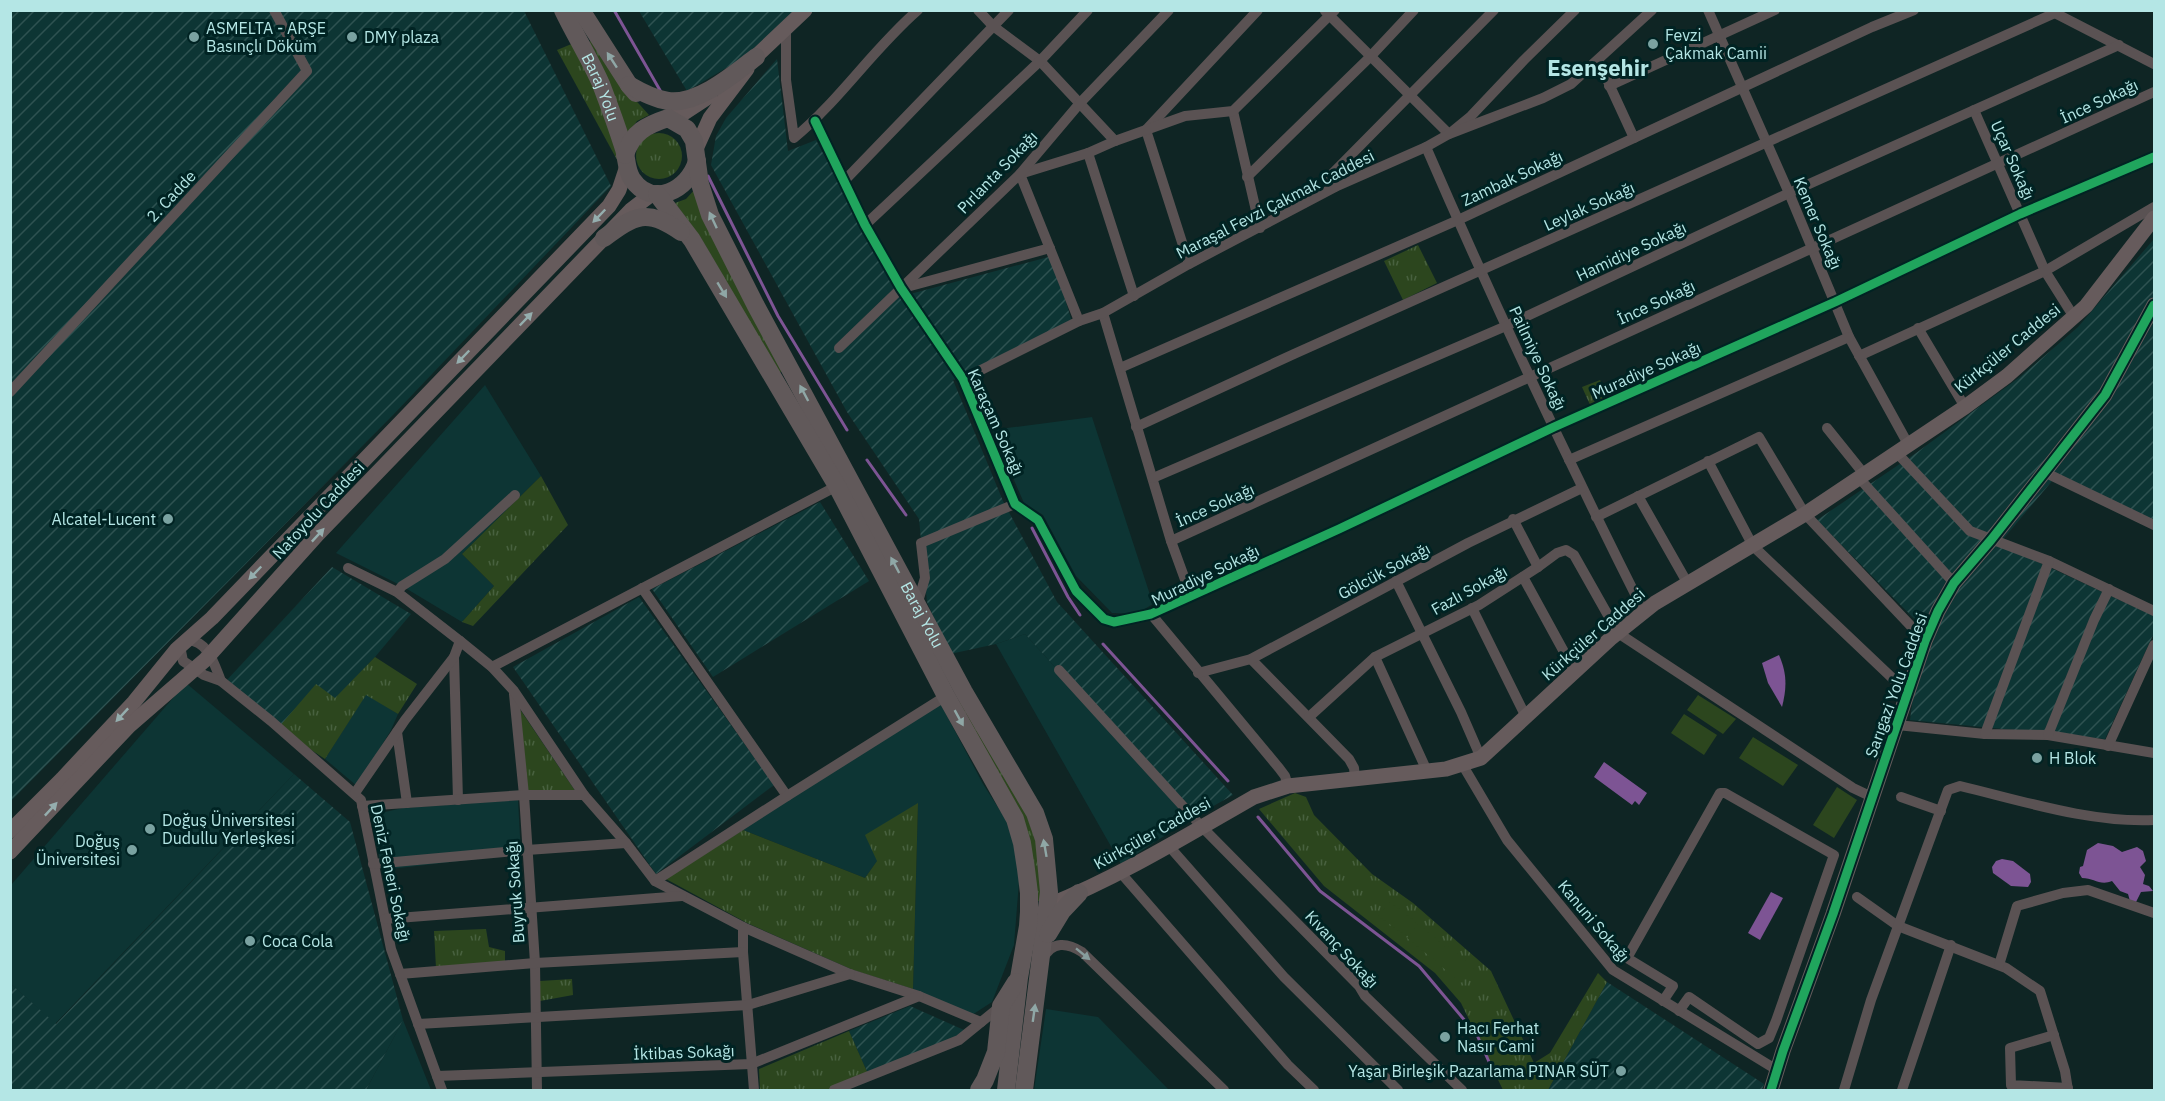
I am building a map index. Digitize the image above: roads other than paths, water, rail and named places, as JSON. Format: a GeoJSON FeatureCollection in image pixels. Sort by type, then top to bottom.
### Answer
{"type":"FeatureCollection","features":[{"type":"Feature","properties":{"kind":"main road","name":"Baraj Yolu"},"geometry":{"type":"LineString","coordinates":[[563,10],[600,82],[626,160]]}},
{"type":"Feature","properties":{"kind":"main road","name":"Baraj Yolu"},"geometry":{"type":"LineString","coordinates":[[581,10],[629,86],[666,119]]}},
{"type":"Feature","properties":{"kind":"main road"},"geometry":{"type":"LineString","coordinates":[[756,57],[710,118],[689,180],[679,189],[655,193],[637,186],[630,177],[626,160],[628,144],[638,132],[648,125],[681,115],[705,100],[756,57],[805,10]]}},
{"type":"Feature","properties":{"kind":"main road"},"geometry":{"type":"LineString","coordinates":[[629,86],[669,101],[687,100],[719,85],[756,57]]}},
{"type":"Feature","properties":{"kind":"main road"},"geometry":{"type":"LineString","coordinates":[[666,119],[687,129],[697,154]]}},
{"type":"Feature","properties":{"kind":"main road","name":"Baraj Yolu"},"geometry":{"type":"LineString","coordinates":[[697,154],[700,184],[710,215],[843,482],[954,691],[1035,813],[1044,839],[1050,891],[1024,1090]]}},
{"type":"Feature","properties":{"kind":"main road","name":"Natoyolu Caddesi"},"geometry":{"type":"LineString","coordinates":[[10,831],[134,702],[184,643],[212,618],[609,206],[619,190],[626,160]]}},
{"type":"Feature","properties":{"kind":"main road","name":"Baraj Yolu"},"geometry":{"type":"LineString","coordinates":[[655,193],[692,240],[917,605],[954,691],[1015,819],[1022,843],[1028,885],[1028,926],[1019,978],[1007,1083]]}},
{"type":"Feature","properties":{"kind":"main road","name":"Natoyolu Caddesi"},"geometry":{"type":"LineString","coordinates":[[10,852],[129,726],[210,655],[318,534],[603,238],[631,210],[655,193]]}},
{"type":"Feature","properties":{"kind":"main road"},"geometry":{"type":"LineString","coordinates":[[603,238],[623,224],[644,216],[664,220],[692,240]]}},
{"type":"Feature","properties":{"kind":"main road","name":"Kürkçüler Caddesi"},"geometry":{"type":"LineString","coordinates":[[1047,906],[1120,872],[1254,797],[1288,786],[1446,769],[1481,758],[1644,612],[1805,514],[1965,407],[2007,376],[2086,306],[2154,218]]}},
{"type":"Feature","properties":{"kind":"main road","name":"Sarıgazi Yolu Caddesi"},"geometry":{"type":"LineString","coordinates":[[1771,1090],[1925,641],[1954,583],[1991,540],[2105,395],[2154,305]]}},
{"type":"Feature","properties":{"kind":"main road"},"geometry":{"type":"LineString","coordinates":[[1043,947],[1051,927],[1062,910],[1079,893]]}},
{"type":"Feature","properties":{"kind":"main road"},"geometry":{"type":"LineString","coordinates":[[1028,926],[1047,906]]}},
{"type":"Feature","properties":{"kind":"main road"},"geometry":{"type":"LineString","coordinates":[[1019,978],[1001,1006],[995,1063],[1007,1083],[1026,1071]]}},
{"type":"Feature","properties":{"kind":"main road"},"geometry":{"type":"LineString","coordinates":[[979,1090],[996,1052]]}},
{"type":"Feature","properties":{"kind":"main road"},"geometry":{"type":"LineString","coordinates":[[1777,1071],[1778,1090]]}},
{"type":"Feature","properties":{"kind":"street","name":"2. Cadde"},"geometry":{"type":"LineString","coordinates":[[10,392],[307,71],[274,10]]}},
{"type":"Feature","properties":{"kind":"street"},"geometry":{"type":"LineString","coordinates":[[786,29],[786,80],[794,138],[815,121],[895,30],[918,10]]}},
{"type":"Feature","properties":{"kind":"street"},"geometry":{"type":"LineString","coordinates":[[978,10],[993,26],[1040,61],[1115,141]]}},
{"type":"Feature","properties":{"kind":"street"},"geometry":{"type":"LineString","coordinates":[[845,180],[1009,10]]}},
{"type":"Feature","properties":{"kind":"street"},"geometry":{"type":"LineString","coordinates":[[865,225],[1040,61],[1088,10]]}},
{"type":"Feature","properties":{"kind":"street","name":"Pırlanta Sokağı"},"geometry":{"type":"LineString","coordinates":[[839,348],[1020,174],[1080,104],[1168,10]]}},
{"type":"Feature","properties":{"kind":"street"},"geometry":{"type":"LineString","coordinates":[[1146,130],[1258,10]]}},
{"type":"Feature","properties":{"kind":"street"},"geometry":{"type":"LineString","coordinates":[[1247,177],[1370,57],[1414,10]]}},
{"type":"Feature","properties":{"kind":"street"},"geometry":{"type":"LineString","coordinates":[[1335,187],[1330,176],[1494,10]]}},
{"type":"Feature","properties":{"kind":"street"},"geometry":{"type":"LineString","coordinates":[[1079,321],[1020,174],[1088,153],[1115,141],[1185,117],[1233,111],[1330,12],[1370,57],[1449,134],[1471,116],[1575,10]]}},
{"type":"Feature","properties":{"kind":"street","name":"Maraşal Fevzi Çakmak Caddesi"},"geometry":{"type":"LineString","coordinates":[[963,379],[1079,321],[1103,313],[1189,264],[1335,187],[1426,147],[1449,134],[1544,99],[1570,84],[1652,10]]}},
{"type":"Feature","properties":{"kind":"street","name":"Kemer Sokağı"},"geometry":{"type":"LineString","coordinates":[[1707,10],[1789,193],[1849,337],[1902,448],[1970,531],[2049,561],[2154,611]]}},
{"type":"Feature","properties":{"kind":"street"},"geometry":{"type":"LineString","coordinates":[[1610,86],[1774,10]]}},
{"type":"Feature","properties":{"kind":"street","name":"Zambak Sokağı"},"geometry":{"type":"LineString","coordinates":[[1120,368],[1458,220],[1872,27],[1914,10]]}},
{"type":"Feature","properties":{"kind":"street"},"geometry":{"type":"LineString","coordinates":[[2052,12],[2154,64]]}},
{"type":"Feature","properties":{"kind":"street","name":"Leylak Sokağı"},"geometry":{"type":"LineString","coordinates":[[1136,426],[1767,143],[2052,12]]}},
{"type":"Feature","properties":{"kind":"street","name":"Hamidiye Sokağı"},"geometry":{"type":"LineString","coordinates":[[1153,478],[1506,326],[1789,193],[2119,45]]}},
{"type":"Feature","properties":{"kind":"street"},"geometry":{"type":"LineString","coordinates":[[1598,60],[1634,138]]}},
{"type":"Feature","properties":{"kind":"street","name":"İnce Sokağı"},"geometry":{"type":"LineString","coordinates":[[1171,541],[2154,92]]}},
{"type":"Feature","properties":{"kind":"street","name":"Uçar Sokağı"},"geometry":{"type":"LineString","coordinates":[[1974,110],[2045,271],[2074,317]]}},
{"type":"Feature","properties":{"kind":"street"},"geometry":{"type":"LineString","coordinates":[[1233,111],[1260,228]]}},
{"type":"Feature","properties":{"kind":"street","name":"Karaçam Sokağı"},"geometry":{"type":"LineString","coordinates":[[815,121],[865,225],[900,288],[963,379],[1015,504]]}},
{"type":"Feature","properties":{"kind":"street"},"geometry":{"type":"LineString","coordinates":[[1146,130],[1189,264]]}},
{"type":"Feature","properties":{"kind":"street","name":"Pailmiye Sokağı"},"geometry":{"type":"LineString","coordinates":[[1426,147],[1506,326],[1582,488],[1644,612]]}},
{"type":"Feature","properties":{"kind":"street"},"geometry":{"type":"LineString","coordinates":[[1088,153],[1134,296]]}},
{"type":"Feature","properties":{"kind":"street","name":"Muradiye Sokağı"},"geometry":{"type":"LineString","coordinates":[[1288,786],[1279,768],[1151,614],[1339,530],[1554,427],[1835,302],[2020,214],[2154,157]]}},
{"type":"Feature","properties":{"kind":"street"},"geometry":{"type":"LineString","coordinates":[[1859,356],[2045,271],[2154,207]]}},
{"type":"Feature","properties":{"kind":"street"},"geometry":{"type":"LineString","coordinates":[[900,288],[1050,248]]}},
{"type":"Feature","properties":{"kind":"street"},"geometry":{"type":"LineString","coordinates":[[1103,313],[1171,541],[1191,596]]}},
{"type":"Feature","properties":{"kind":"street"},"geometry":{"type":"LineString","coordinates":[[1918,328],[1965,407]]}},
{"type":"Feature","properties":{"kind":"street"},"geometry":{"type":"LineString","coordinates":[[1569,460],[1849,337]]}},
{"type":"Feature","properties":{"kind":"street"},"geometry":{"type":"LineString","coordinates":[[1827,428],[1861,476],[1954,583]]}},
{"type":"Feature","properties":{"kind":"street"},"geometry":{"type":"LineString","coordinates":[[1596,517],[1759,437],[1805,514],[1925,641]]}},
{"type":"Feature","properties":{"kind":"street"},"geometry":{"type":"LineString","coordinates":[[1708,461],[1753,546],[1908,693]]}},
{"type":"Feature","properties":{"kind":"street"},"geometry":{"type":"LineString","coordinates":[[2044,472],[2154,525]]}},
{"type":"Feature","properties":{"kind":"street"},"geometry":{"type":"LineString","coordinates":[[492,667],[843,482]]}},
{"type":"Feature","properties":{"kind":"street","name":"Gölcük Sokağı"},"geometry":{"type":"LineString","coordinates":[[1198,673],[1251,659],[1513,519],[1582,488]]}},
{"type":"Feature","properties":{"kind":"street"},"geometry":{"type":"LineString","coordinates":[[397,592],[402,586],[445,558],[515,495]]}},
{"type":"Feature","properties":{"kind":"street"},"geometry":{"type":"LineString","coordinates":[[1638,496],[1688,584]]}},
{"type":"Feature","properties":{"kind":"street"},"geometry":{"type":"LineString","coordinates":[[917,605],[925,578],[921,543],[1015,504],[1038,520],[1076,591],[1104,619],[1114,622],[1151,614]]}},
{"type":"Feature","properties":{"kind":"street"},"geometry":{"type":"LineString","coordinates":[[1513,519],[1538,567]]}},
{"type":"Feature","properties":{"kind":"street","name":"Fazlı Sokağı"},"geometry":{"type":"LineString","coordinates":[[1309,717],[1375,657],[1472,608],[1562,550],[1571,552],[1618,633]]}},
{"type":"Feature","properties":{"kind":"street"},"geometry":{"type":"LineString","coordinates":[[1985,734],[2049,561]]}},
{"type":"Feature","properties":{"kind":"street"},"geometry":{"type":"LineString","coordinates":[[348,568],[397,592],[492,667],[514,691],[584,795],[626,843],[655,881],[743,927],[850,974],[919,996],[981,1022]]}},
{"type":"Feature","properties":{"kind":"street"},"geometry":{"type":"LineString","coordinates":[[1523,577],[1575,672]]}},
{"type":"Feature","properties":{"kind":"street"},"geometry":{"type":"LineString","coordinates":[[1396,581],[1461,712],[1481,758]]}},
{"type":"Feature","properties":{"kind":"street"},"geometry":{"type":"LineString","coordinates":[[642,588],[787,796]]}},
{"type":"Feature","properties":{"kind":"street"},"geometry":{"type":"LineString","coordinates":[[2048,735],[2097,613],[2109,589]]}},
{"type":"Feature","properties":{"kind":"street"},"geometry":{"type":"LineString","coordinates":[[1472,608],[1526,717]]}},
{"type":"Feature","properties":{"kind":"street"},"geometry":{"type":"LineString","coordinates":[[1618,633],[1853,788],[1872,797]]}},
{"type":"Feature","properties":{"kind":"street"},"geometry":{"type":"LineString","coordinates":[[355,794],[397,732],[454,657],[460,641]]}},
{"type":"Feature","properties":{"kind":"street"},"geometry":{"type":"LineString","coordinates":[[194,669],[183,661],[184,643],[199,642],[210,655]]}},
{"type":"Feature","properties":{"kind":"street"},"geometry":{"type":"LineString","coordinates":[[2108,746],[2154,645]]}},
{"type":"Feature","properties":{"kind":"street","name":"Deniz Feneri Sokağı"},"geometry":{"type":"LineString","coordinates":[[210,655],[221,681]]}},
{"type":"Feature","properties":{"kind":"street"},"geometry":{"type":"LineString","coordinates":[[454,657],[458,800]]}},
{"type":"Feature","properties":{"kind":"street"},"geometry":{"type":"LineString","coordinates":[[1375,657],[1427,771]]}},
{"type":"Feature","properties":{"kind":"street"},"geometry":{"type":"LineString","coordinates":[[1251,659],[1349,759],[1354,768],[1355,778]]}},
{"type":"Feature","properties":{"kind":"street","name":"Deniz Feneri Sokağı"},"geometry":{"type":"LineString","coordinates":[[194,669],[221,681],[271,721],[361,800],[391,949],[442,1090]]}},
{"type":"Feature","properties":{"kind":"street","name":"Kıvanç Sokağı"},"geometry":{"type":"LineString","coordinates":[[1059,670],[1202,827],[1359,986],[1365,996],[1462,1090]]}},
{"type":"Feature","properties":{"kind":"street","name":"Buyruk Sokağı"},"geometry":{"type":"LineString","coordinates":[[514,691],[524,795],[535,963],[537,1090]]}},
{"type":"Feature","properties":{"kind":"street"},"geometry":{"type":"LineString","coordinates":[[655,881],[954,691]]}},
{"type":"Feature","properties":{"kind":"street"},"geometry":{"type":"LineString","coordinates":[[1896,725],[1985,734],[2048,735],[2154,753]]}},
{"type":"Feature","properties":{"kind":"street"},"geometry":{"type":"LineString","coordinates":[[397,732],[407,803]]}},
{"type":"Feature","properties":{"kind":"street","name":"Kanuni Sokağı"},"geometry":{"type":"LineString","coordinates":[[1462,764],[1507,840],[1612,970],[1777,1071]]}},
{"type":"Feature","properties":{"kind":"street"},"geometry":{"type":"LineString","coordinates":[[1844,1090],[1871,1000],[1948,790],[1960,786],[2102,817],[2154,822]]}},
{"type":"Feature","properties":{"kind":"street"},"geometry":{"type":"LineString","coordinates":[[1720,793],[1725,793],[1834,855],[1776,1021],[1767,1040],[1758,1044],[1689,997],[1627,958],[1720,793]]}},
{"type":"Feature","properties":{"kind":"street"},"geometry":{"type":"LineString","coordinates":[[362,806],[524,795],[584,795]]}},
{"type":"Feature","properties":{"kind":"street"},"geometry":{"type":"LineString","coordinates":[[1902,797],[1941,810]]}},
{"type":"Feature","properties":{"kind":"street"},"geometry":{"type":"LineString","coordinates":[[373,864],[626,843]]}},
{"type":"Feature","properties":{"kind":"street"},"geometry":{"type":"LineString","coordinates":[[1168,845],[1284,977],[1398,1090]]}},
{"type":"Feature","properties":{"kind":"street"},"geometry":{"type":"LineString","coordinates":[[1120,872],[1288,1065],[1314,1090]]}},
{"type":"Feature","properties":{"kind":"street"},"geometry":{"type":"LineString","coordinates":[[1999,965],[2017,906],[2063,893],[2088,890],[2154,913]]}},
{"type":"Feature","properties":{"kind":"street"},"geometry":{"type":"LineString","coordinates":[[385,919],[682,896]]}},
{"type":"Feature","properties":{"kind":"street"},"geometry":{"type":"LineString","coordinates":[[1857,897],[1898,926],[1999,965],[2040,991],[2054,1035],[2065,1071],[2068,1090],[2011,1085],[2010,1048],[2054,1035]]}},
{"type":"Feature","properties":{"kind":"street"},"geometry":{"type":"LineString","coordinates":[[743,927],[754,1090]]}},
{"type":"Feature","properties":{"kind":"street"},"geometry":{"type":"LineString","coordinates":[[1040,968],[1045,955],[1052,947],[1061,944],[1071,945],[1082,952],[1224,1090]]}},
{"type":"Feature","properties":{"kind":"street"},"geometry":{"type":"LineString","coordinates":[[1902,1090],[1951,945]]}},
{"type":"Feature","properties":{"kind":"street"},"geometry":{"type":"LineString","coordinates":[[400,974],[535,963],[743,952]]}},
{"type":"Feature","properties":{"kind":"street"},"geometry":{"type":"LineString","coordinates":[[418,1024],[748,1005],[850,974]]}},
{"type":"Feature","properties":{"kind":"street"},"geometry":{"type":"LineString","coordinates":[[1663,1001],[1673,986]]}},
{"type":"Feature","properties":{"kind":"street","name":"İktibas Sokağı"},"geometry":{"type":"LineString","coordinates":[[437,1076],[751,1064],[919,996]]}},
{"type":"Feature","properties":{"kind":"street"},"geometry":{"type":"LineString","coordinates":[[1679,1011],[1689,997]]}},
{"type":"Feature","properties":{"kind":"street"},"geometry":{"type":"LineString","coordinates":[[834,1090],[959,1040],[1001,1006]]}},
{"type":"Feature","properties":{"kind":"waterway"},"geometry":{"type":"LineString","coordinates":[[614,10],[661,92]]}},
{"type":"Feature","properties":{"kind":"waterway"},"geometry":{"type":"LineString","coordinates":[[708,176],[778,316],[847,430]]}},
{"type":"Feature","properties":{"kind":"waterway"},"geometry":{"type":"LineString","coordinates":[[867,460],[906,515]]}},
{"type":"Feature","properties":{"kind":"waterway"},"geometry":{"type":"LineString","coordinates":[[1032,528],[1068,597],[1080,615]]}},
{"type":"Feature","properties":{"kind":"waterway"},"geometry":{"type":"LineString","coordinates":[[1103,644],[1228,781]]}},
{"type":"Feature","properties":{"kind":"waterway"},"geometry":{"type":"LineString","coordinates":[[1258,817],[1320,891],[1419,966],[1477,1035],[1490,1064]]}},
{"type":"Feature","properties":{"kind":"place","name":"ASMELTA - ARŞE Basınçlı Döküm"},"geometry":{"type":"Point","coordinates":[194,37]}},
{"type":"Feature","properties":{"kind":"place","name":"DMY plaza"},"geometry":{"type":"Point","coordinates":[352,37]}},
{"type":"Feature","properties":{"kind":"place","name":"Fevzi Çakmak Camii"},"geometry":{"type":"Point","coordinates":[1653,44]}},
{"type":"Feature","properties":{"kind":"place","name":"Alcatel-Lucent"},"geometry":{"type":"Point","coordinates":[168,519]}},
{"type":"Feature","properties":{"kind":"place","name":"H Blok"},"geometry":{"type":"Point","coordinates":[2037,758]}},
{"type":"Feature","properties":{"kind":"place","name":"Doğuş Üniversitesi Dudullu Yerleşkesi"},"geometry":{"type":"Point","coordinates":[150,829]}},
{"type":"Feature","properties":{"kind":"place","name":"Doğuş Üniversitesi"},"geometry":{"type":"Point","coordinates":[132,850]}},
{"type":"Feature","properties":{"kind":"place","name":"Coca Cola"},"geometry":{"type":"Point","coordinates":[250,941]}},
{"type":"Feature","properties":{"kind":"place","name":"Hacı Ferhat Nasır Cami"},"geometry":{"type":"Point","coordinates":[1445,1037]}},
{"type":"Feature","properties":{"kind":"place","name":"Yaşar Birleşik Pazarlama PINAR SÜT"},"geometry":{"type":"Point","coordinates":[1621,1071]}},
{"type":"Feature","properties":{"kind":"district","name":"Esenşehir"},"geometry":{"type":"Point","coordinates":[1598,68]}}]}
